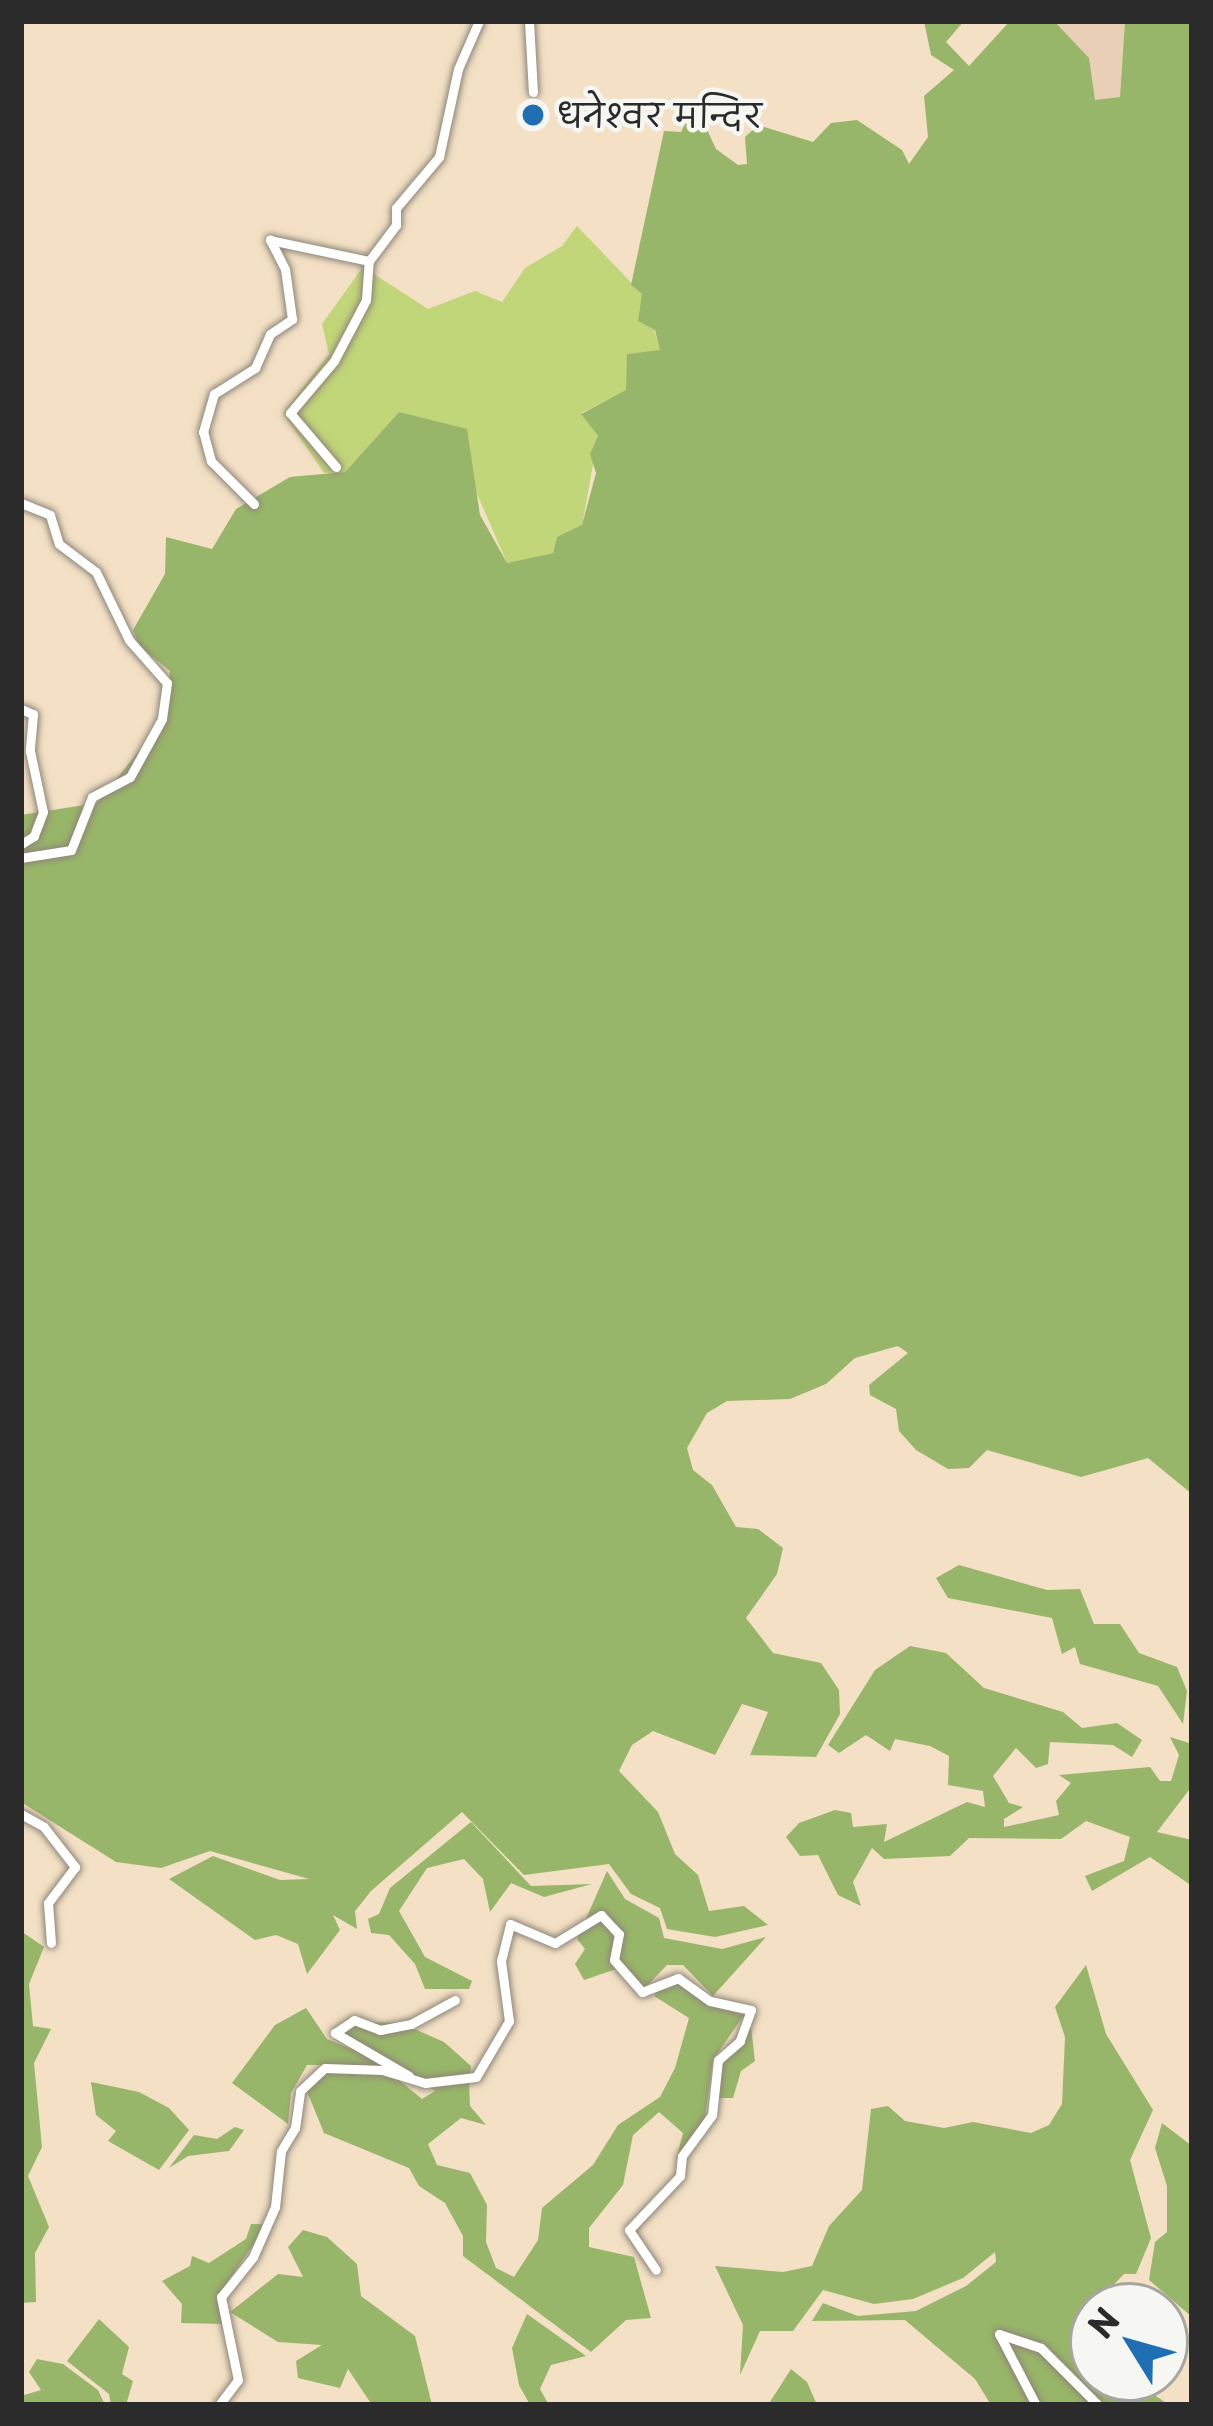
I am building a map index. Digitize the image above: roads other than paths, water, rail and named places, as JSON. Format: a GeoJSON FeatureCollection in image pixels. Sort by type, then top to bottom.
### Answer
{"type":"FeatureCollection","features":[{"type":"Feature","properties":{"kind":"street"},"geometry":{"type":"LineString","coordinates":[[336,466],[290,413],[356,321],[369,261],[396,225],[397,208],[439,157],[458,69],[479,21]]}},
{"type":"Feature","properties":{"kind":"street"},"geometry":{"type":"LineString","coordinates":[[529,21],[533,92]]}},
{"type":"Feature","properties":{"kind":"street"},"geometry":{"type":"LineString","coordinates":[[254,504],[212,461],[203,432],[214,394],[255,368],[270,334],[292,319],[285,268],[270,240],[369,261]]}},
{"type":"Feature","properties":{"kind":"street"},"geometry":{"type":"LineString","coordinates":[[21,503],[50,515],[59,544],[95,572],[129,640],[167,683],[162,719],[130,777],[92,797],[71,850],[21,858]]}},
{"type":"Feature","properties":{"kind":"street"},"geometry":{"type":"LineString","coordinates":[[21,709],[33,714],[30,751],[43,812],[34,836],[21,844]]}},
{"type":"Feature","properties":{"kind":"street"},"geometry":{"type":"LineString","coordinates":[[21,1814],[44,1827],[75,1867],[48,1903],[51,1943]]}},
{"type":"Feature","properties":{"kind":"street"},"geometry":{"type":"LineString","coordinates":[[219,2405],[238,2380],[221,2297],[253,2257],[275,2207],[280,2152],[295,2128],[300,2091],[325,2068],[469,2080],[485,2069],[494,2037],[509,2021],[501,1952],[510,1924],[555,1943],[601,1915],[619,1934],[614,1960],[642,1992],[678,1978],[710,2001],[751,2010],[740,2041],[718,2060],[712,2115],[682,2156],[680,2176],[629,2230],[656,2270]]}},
{"type":"Feature","properties":{"kind":"street"},"geometry":{"type":"LineString","coordinates":[[409,2076],[334,2035],[354,2020],[380,2030],[411,2024],[455,2000]]}},
{"type":"Feature","properties":{"kind":"street"},"geometry":{"type":"LineString","coordinates":[[1036,2405],[998,2334],[1041,2348],[1098,2405]]}},
{"type":"Feature","properties":{"kind":"place","name":"धनेश्वर मन्दिर"},"geometry":{"type":"Point","coordinates":[533,115]}}]}
